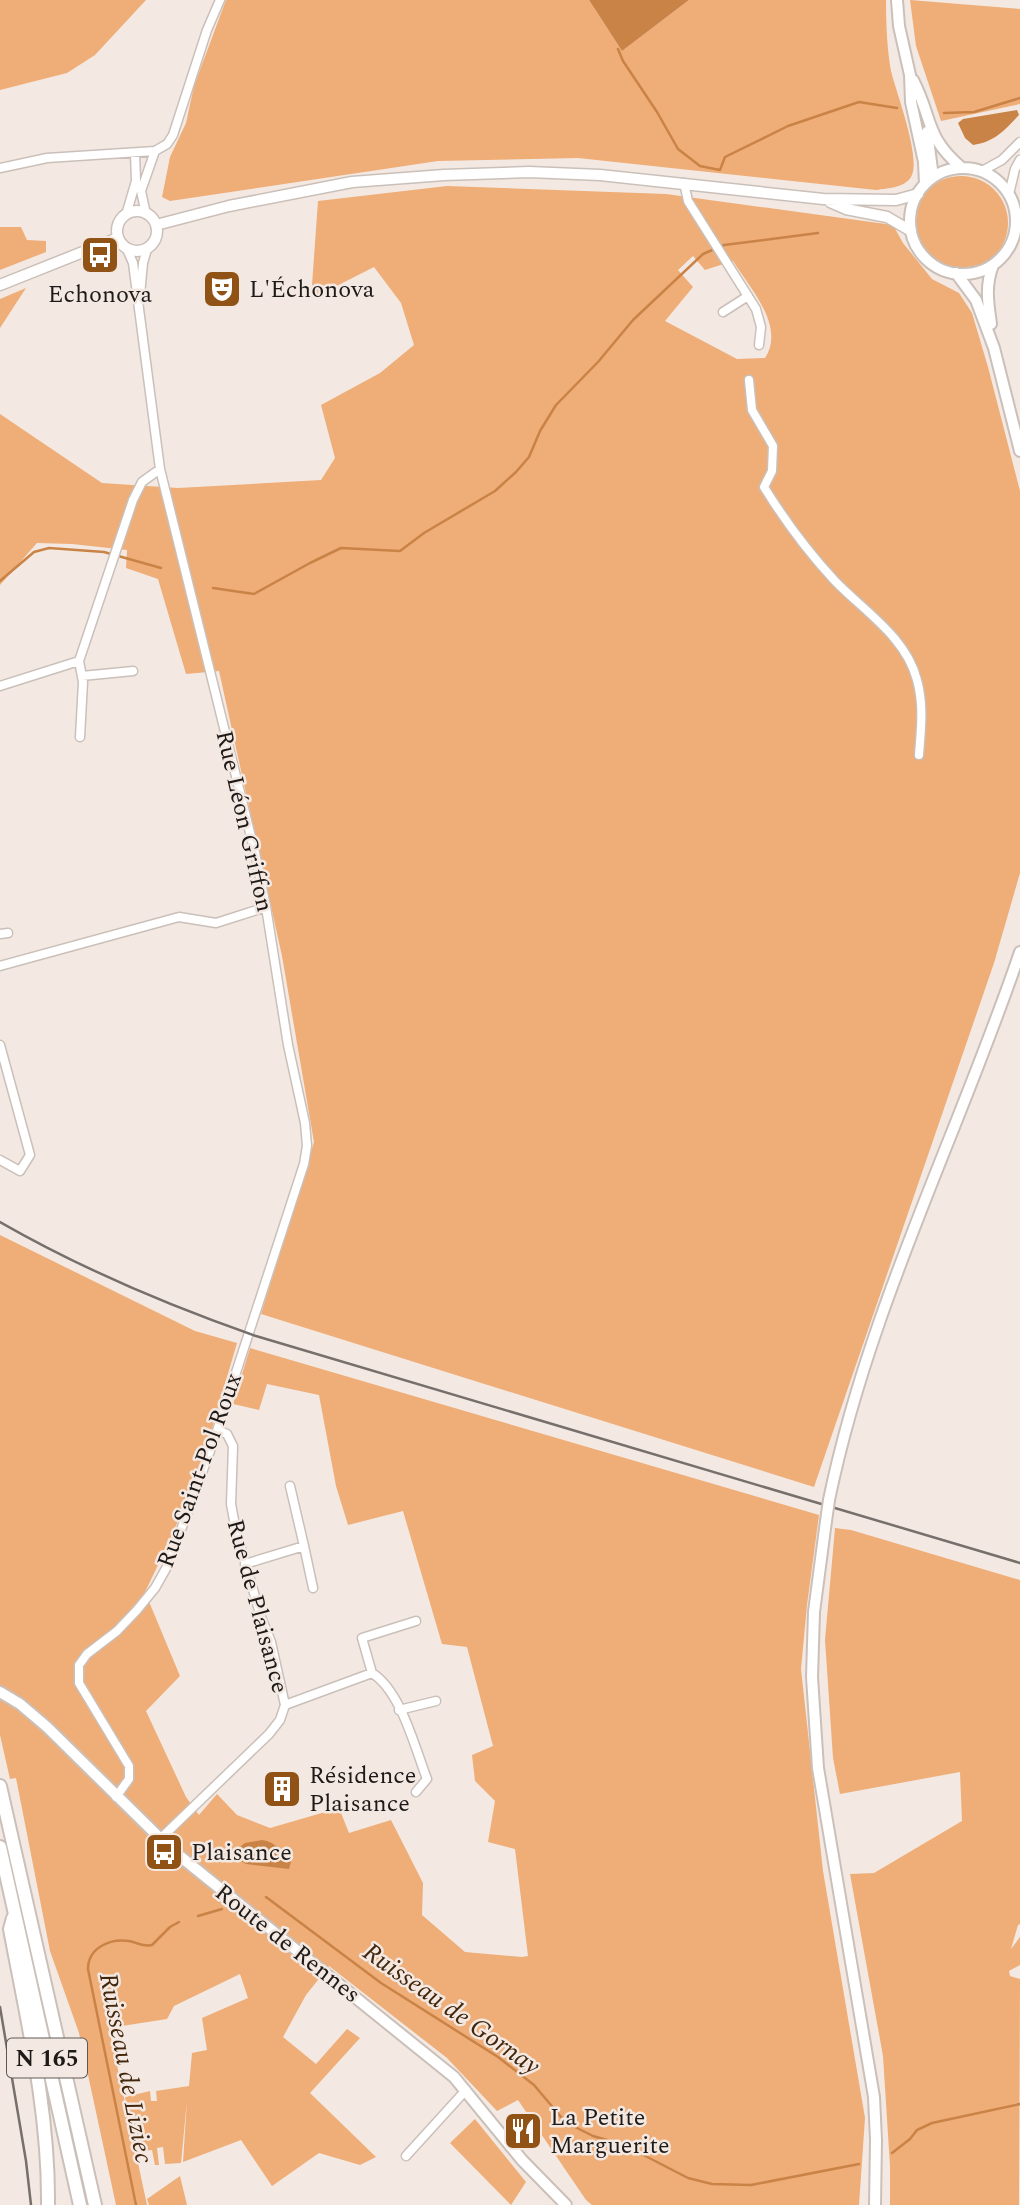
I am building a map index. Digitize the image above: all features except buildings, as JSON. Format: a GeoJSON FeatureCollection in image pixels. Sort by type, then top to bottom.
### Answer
{"type":"FeatureCollection","features":[{"type":"Feature","properties":{"kind":"highway","name":"N 165"},"geometry":{"type":"LineString","coordinates":[[0,1786],[95,2205]]}},
{"type":"Feature","properties":{"kind":"highway","name":"N 165"},"geometry":{"type":"LineString","coordinates":[[0,1846],[80,2205]]}},
{"type":"Feature","properties":{"kind":"highway"},"geometry":{"type":"LineString","coordinates":[[15,1912],[10,1929],[39,2081],[47,2158],[48,2205]]}},
{"type":"Feature","properties":{"kind":"main road"},"geometry":{"type":"LineString","coordinates":[[897,0],[910,90],[929,181]]}},
{"type":"Feature","properties":{"kind":"main road"},"geometry":{"type":"LineString","coordinates":[[909,75],[938,144],[946,155],[962,168]]}},
{"type":"Feature","properties":{"kind":"main road"},"geometry":{"type":"LineString","coordinates":[[962,168],[982,171],[993,177],[1009,194],[1018,214],[1014,247],[993,265],[969,274],[956,273],[932,264],[916,244],[912,231],[911,218],[918,194],[929,181],[942,172],[962,168]]}},
{"type":"Feature","properties":{"kind":"main road"},"geometry":{"type":"LineString","coordinates":[[993,265],[986,295],[994,348],[1020,451]]}},
{"type":"Feature","properties":{"kind":"main road"},"geometry":{"type":"LineString","coordinates":[[956,273],[976,300],[994,348]]}},
{"type":"Feature","properties":{"kind":"main road"},"geometry":{"type":"LineString","coordinates":[[873,2205],[876,2129],[868,2056],[818,1768],[812,1677],[814,1612],[829,1500],[848,1420],[880,1321],[1016,976],[1019,958]]}},
{"type":"Feature","properties":{"kind":"main road","name":"Route de Rennes"},"geometry":{"type":"LineString","coordinates":[[0,1692],[20,1704],[47,1727],[160,1839],[454,2077],[522,2160],[566,2205]]}},
{"type":"Feature","properties":{"kind":"street"},"geometry":{"type":"LineString","coordinates":[[0,168],[47,158],[155,151],[167,144],[173,135],[207,30],[220,0]]}},
{"type":"Feature","properties":{"kind":"street"},"geometry":{"type":"LineString","coordinates":[[982,171],[998,163],[1020,142]]}},
{"type":"Feature","properties":{"kind":"street"},"geometry":{"type":"LineString","coordinates":[[135,153],[135,181],[126,215],[119,223],[118,238],[127,249],[135,251],[147,249],[157,236],[156,225],[146,214],[141,191],[155,151]]}},
{"type":"Feature","properties":{"kind":"street"},"geometry":{"type":"LineString","coordinates":[[1009,194],[1020,160]]}},
{"type":"Feature","properties":{"kind":"street"},"geometry":{"type":"LineString","coordinates":[[156,225],[229,206],[352,182],[529,172],[600,175],[823,199],[896,200],[918,194]]}},
{"type":"Feature","properties":{"kind":"street"},"geometry":{"type":"LineString","coordinates":[[684,183],[688,201],[756,309],[761,327],[759,345]]}},
{"type":"Feature","properties":{"kind":"street"},"geometry":{"type":"LineString","coordinates":[[823,199],[846,209],[887,217],[912,231]]}},
{"type":"Feature","properties":{"kind":"street"},"geometry":{"type":"LineString","coordinates":[[126,215],[136,211],[146,214]]}},
{"type":"Feature","properties":{"kind":"street"},"geometry":{"type":"LineString","coordinates":[[0,285],[118,238]]}},
{"type":"Feature","properties":{"kind":"street","name":"Rue Léon Griffon"},"geometry":{"type":"LineString","coordinates":[[127,249],[133,263],[160,468],[266,907],[288,1045],[305,1123],[307,1146],[299,1185],[244,1343]]}},
{"type":"Feature","properties":{"kind":"street","name":"Rue Léon Griffon"},"geometry":{"type":"LineString","coordinates":[[139,309],[147,249]]}},
{"type":"Feature","properties":{"kind":"street"},"geometry":{"type":"LineString","coordinates":[[723,312],[748,296]]}},
{"type":"Feature","properties":{"kind":"street"},"geometry":{"type":"LineString","coordinates":[[749,380],[752,410],[772,446],[772,471],[764,488],[793,532],[836,583],[877,619],[904,653],[916,677],[922,705],[919,755]]}},
{"type":"Feature","properties":{"kind":"street"},"geometry":{"type":"LineString","coordinates":[[80,737],[82,676],[79,661],[111,560],[142,482],[160,468]]}},
{"type":"Feature","properties":{"kind":"street"},"geometry":{"type":"LineString","coordinates":[[0,686],[79,661]]}},
{"type":"Feature","properties":{"kind":"street"},"geometry":{"type":"LineString","coordinates":[[82,676],[133,671]]}},
{"type":"Feature","properties":{"kind":"street"},"geometry":{"type":"LineString","coordinates":[[0,966],[179,917],[216,923],[266,907]]}},
{"type":"Feature","properties":{"kind":"street"},"geometry":{"type":"LineString","coordinates":[[0,1045],[30,1155],[20,1171],[0,1160]]}},
{"type":"Feature","properties":{"kind":"street","name":"Rue Saint-Pol Roux"},"geometry":{"type":"LineString","coordinates":[[116,1797],[129,1779],[130,1766],[79,1683],[79,1665],[87,1654],[117,1631],[137,1611],[168,1566],[218,1430],[244,1343]]}},
{"type":"Feature","properties":{"kind":"street","name":"Rue de Plaisance"},"geometry":{"type":"LineString","coordinates":[[218,1430],[227,1434],[233,1446],[231,1504],[245,1564],[271,1642],[285,1705]]}},
{"type":"Feature","properties":{"kind":"street"},"geometry":{"type":"LineString","coordinates":[[290,1486],[313,1588]]}},
{"type":"Feature","properties":{"kind":"street"},"geometry":{"type":"LineString","coordinates":[[245,1564],[304,1546]]}},
{"type":"Feature","properties":{"kind":"street"},"geometry":{"type":"LineString","coordinates":[[416,1621],[362,1638],[372,1673],[382,1679],[399,1710],[427,1779],[416,1792]]}},
{"type":"Feature","properties":{"kind":"street"},"geometry":{"type":"LineString","coordinates":[[160,1839],[269,1734],[280,1720],[285,1705],[372,1673]]}},
{"type":"Feature","properties":{"kind":"street"},"geometry":{"type":"LineString","coordinates":[[399,1710],[436,1700]]}},
{"type":"Feature","properties":{"kind":"street"},"geometry":{"type":"LineString","coordinates":[[407,2156],[466,2090]]}},
{"type":"Feature","properties":{"kind":"shaded area"},"geometry":{"type":"Polygon","coordinates":[[[0,0],[146,0],[95,55],[67,73],[0,90],[0,0]]]}},
{"type":"Feature","properties":{"kind":"shaded area"},"geometry":{"type":"Polygon","coordinates":[[[226,0],[589,0],[622,51],[689,0],[886,0],[891,71],[911,141],[914,168],[908,181],[895,187],[876,190],[578,158],[438,161],[170,201],[162,197],[170,157],[186,123],[194,86],[226,0]]]}},
{"type":"Feature","properties":{"kind":"shaded area"},"geometry":{"type":"Polygon","coordinates":[[[589,0],[689,0],[622,51],[589,0]]]}},
{"type":"Feature","properties":{"kind":"shaded area"},"geometry":{"type":"Polygon","coordinates":[[[910,0],[1020,9],[1020,104],[941,121],[916,46],[910,0]]]}},
{"type":"Feature","properties":{"kind":"shaded area"},"geometry":{"type":"Polygon","coordinates":[[[1017,110],[1019,115],[994,138],[973,145],[965,138],[958,123],[963,119],[1017,110]]]}},
{"type":"Feature","properties":{"kind":"shaded area"},"geometry":{"type":"Polygon","coordinates":[[[961,176],[979,180],[994,190],[1004,205],[1008,223],[1004,241],[994,256],[979,266],[961,270],[943,266],[928,256],[918,241],[914,223],[918,205],[928,190],[943,180],[961,176]]]}},
{"type":"Feature","properties":{"kind":"shaded area"},"geometry":{"type":"Polygon","coordinates":[[[447,186],[666,194],[893,225],[903,243],[932,279],[959,293],[972,313],[1020,491],[1020,873],[994,963],[814,1487],[261,1314],[314,1142],[282,956],[219,671],[186,674],[158,579],[126,568],[127,550],[37,543],[0,585],[0,414],[102,483],[178,488],[321,480],[335,458],[321,405],[380,373],[414,345],[401,303],[374,267],[311,299],[318,201],[447,186]],[[693,256],[678,270],[693,287],[665,321],[737,359],[765,358],[770,346],[768,320],[756,295],[733,261],[705,270],[693,256]]]}},
{"type":"Feature","properties":{"kind":"shaded area"},"geometry":{"type":"Polygon","coordinates":[[[0,227],[21,227],[27,240],[46,241],[46,252],[0,270],[0,227]]]}},
{"type":"Feature","properties":{"kind":"shaded area"},"geometry":{"type":"Polygon","coordinates":[[[26,288],[0,328],[0,299],[26,288]]]}},
{"type":"Feature","properties":{"kind":"shaded area"},"geometry":{"type":"Polygon","coordinates":[[[0,1235],[195,1331],[237,1343],[203,1459],[171,1538],[145,1592],[180,1676],[146,1711],[186,1797],[199,1815],[217,1794],[237,1815],[270,1828],[339,1808],[349,1833],[391,1820],[423,1883],[422,1915],[465,1952],[528,1956],[515,1849],[488,1842],[495,1801],[475,1781],[472,1755],[493,1746],[467,1647],[442,1644],[403,1511],[348,1525],[336,1486],[319,1395],[267,1384],[259,1410],[233,1404],[250,1348],[819,1515],[801,1669],[823,1871],[865,2118],[859,2205],[592,2205],[518,2100],[497,2111],[447,2058],[329,1966],[306,1995],[283,2037],[316,2064],[347,2029],[360,2038],[310,2093],[376,2157],[360,2165],[319,2153],[272,2186],[241,2140],[183,2162],[187,2100],[181,2163],[165,2164],[163,2147],[157,2148],[159,2165],[155,2165],[152,2150],[136,2152],[125,2097],[150,2091],[151,2101],[157,2101],[156,2091],[189,2086],[192,2053],[207,2050],[202,2018],[248,1998],[240,1974],[174,2006],[167,2019],[109,2028],[147,2205],[116,2205],[79,2033],[50,1951],[16,1778],[10,1779],[0,1735],[0,1235]]]}},
{"type":"Feature","properties":{"kind":"shaded area"},"geometry":{"type":"Polygon","coordinates":[[[835,1528],[851,1530],[1020,1580],[1020,1924],[1011,1949],[1020,1937],[1020,1965],[1009,1971],[1010,1976],[1020,1979],[1019,2205],[890,2205],[883,2056],[850,1874],[874,1873],[962,1821],[960,1772],[840,1794],[833,1758],[825,1640],[835,1528]]]}},
{"type":"Feature","properties":{"kind":"shaded area"},"geometry":{"type":"Polygon","coordinates":[[[262,1840],[282,1851],[291,1862],[289,1869],[246,1864],[237,1859],[236,1850],[245,1843],[262,1840]]]}},
{"type":"Feature","properties":{"kind":"shaded area"},"geometry":{"type":"Polygon","coordinates":[[[475,2119],[526,2182],[511,2205],[450,2143],[475,2119]]]}},
{"type":"Feature","properties":{"kind":"shaded area"},"geometry":{"type":"Polygon","coordinates":[[[180,2176],[187,2205],[149,2205],[147,2199],[180,2176]]]}},
{"type":"Feature","properties":{"kind":"waterway"},"geometry":{"type":"LineString","coordinates":[[618,49],[678,149],[700,166],[720,170],[725,157],[788,126],[859,102],[897,108]]}},
{"type":"Feature","properties":{"kind":"waterway"},"geometry":{"type":"LineString","coordinates":[[944,113],[974,112],[1020,98]]}},
{"type":"Feature","properties":{"kind":"waterway"},"geometry":{"type":"LineString","coordinates":[[213,588],[254,594],[341,548],[400,551],[424,533],[495,491],[516,472],[529,457],[540,431],[556,405],[598,362],[633,320],[703,254],[724,245],[818,233]]}},
{"type":"Feature","properties":{"kind":"waterway"},"geometry":{"type":"LineString","coordinates":[[0,581],[34,552],[49,548],[104,552],[161,568]]}},
{"type":"Feature","properties":{"kind":"waterway","name":"Ruisseau de Gornay"},"geometry":{"type":"LineString","coordinates":[[266,1897],[381,1983],[498,2057],[534,2085],[569,2124],[593,2136],[624,2145],[688,2178],[712,2184],[751,2185],[859,2164]]}},
{"type":"Feature","properties":{"kind":"waterway","name":"Ruisseau de Liziec"},"geometry":{"type":"LineString","coordinates":[[198,1916],[222,1909]]}},
{"type":"Feature","properties":{"kind":"waterway","name":"Ruisseau de Liziec"},"geometry":{"type":"LineString","coordinates":[[136,2205],[88,1969],[89,1962],[96,1950],[115,1941],[152,1945],[179,1922]]}},
{"type":"Feature","properties":{"kind":"waterway","name":"Ruisseau de Gornay"},"geometry":{"type":"LineString","coordinates":[[892,2153],[917,2130],[932,2123],[1020,2104]]}},
{"type":"Feature","properties":{"kind":"railway"},"geometry":{"type":"LineString","coordinates":[[0,1222],[125,1285],[256,1336],[1020,1563]]}},
{"type":"Feature","properties":{"kind":"railway"},"geometry":{"type":"LineString","coordinates":[[0,2007],[31,2205]]}},
{"type":"Feature","properties":{"kind":"place","name":"Echonova"},"geometry":{"type":"Point","coordinates":[100,255]}},
{"type":"Feature","properties":{"kind":"place","name":"L'Échonova"},"geometry":{"type":"Point","coordinates":[222,289]}},
{"type":"Feature","properties":{"kind":"place","name":"Résidence Plaisance"},"geometry":{"type":"Point","coordinates":[282,1789]}},
{"type":"Feature","properties":{"kind":"place","name":"Plaisance"},"geometry":{"type":"Point","coordinates":[164,1852]}},
{"type":"Feature","properties":{"kind":"place","name":"La Petite Marguerite"},"geometry":{"type":"Point","coordinates":[523,2131]}}]}
